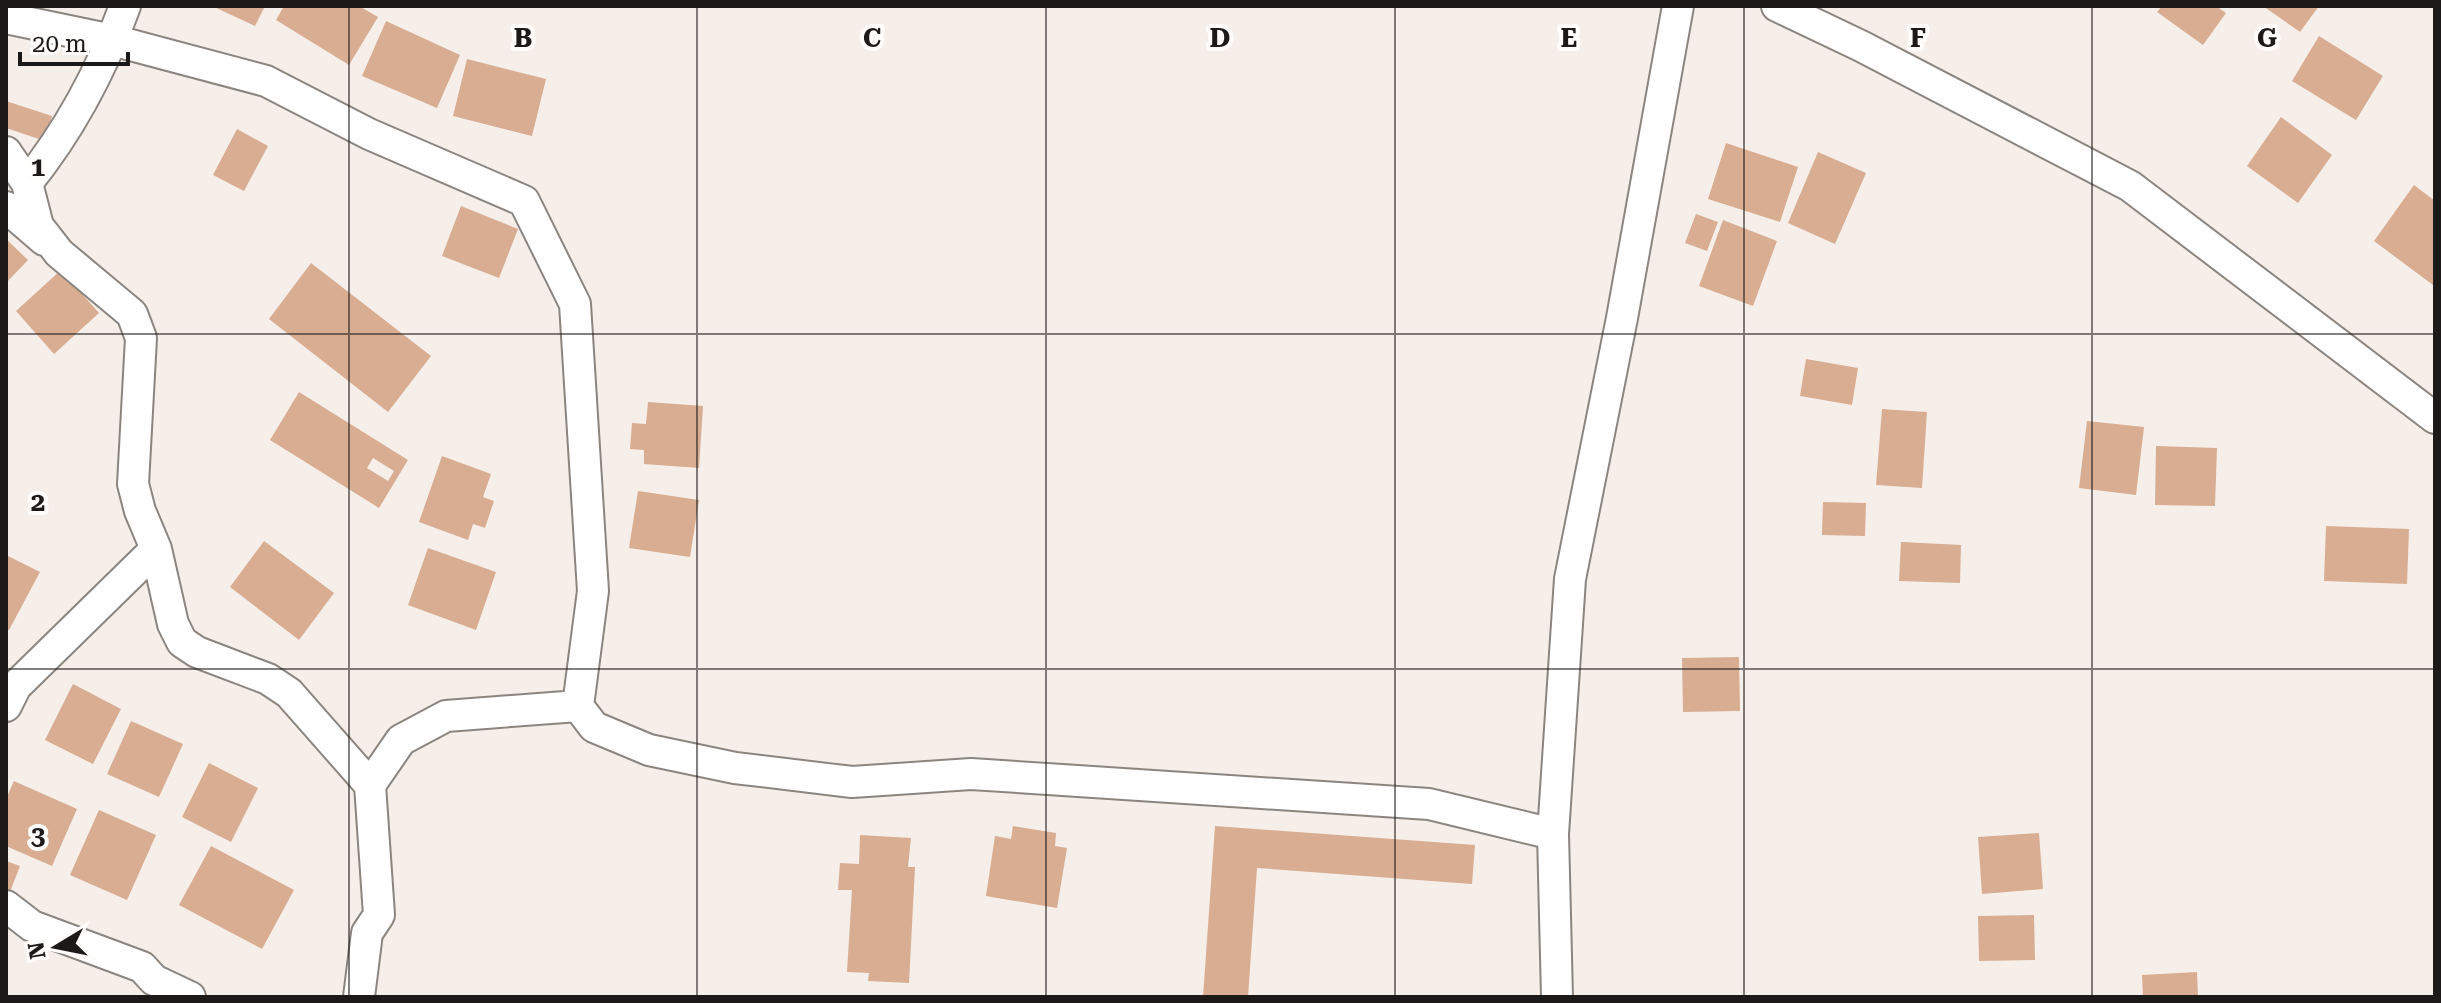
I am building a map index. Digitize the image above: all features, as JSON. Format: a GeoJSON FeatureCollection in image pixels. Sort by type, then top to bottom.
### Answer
{"type":"FeatureCollection","features":[{"type":"Feature","properties":{"kind":"street"},"geometry":{"type":"LineString","coordinates":[[27,183],[55,149],[112,40],[125,6]]}},
{"type":"Feature","properties":{"kind":"street"},"geometry":{"type":"LineString","coordinates":[[1557,997],[1553,834],[1570,579],[1622,318],[1678,6]]}},
{"type":"Feature","properties":{"kind":"street"},"geometry":{"type":"LineString","coordinates":[[1777,6],[1861,46],[2130,186],[2435,418]]}},
{"type":"Feature","properties":{"kind":"street"},"geometry":{"type":"LineString","coordinates":[[14,15],[266,81],[369,134],[524,201],[575,304],[593,591],[578,706],[594,727],[649,750],[735,768],[852,782],[971,774],[1429,804],[1553,834]]}},
{"type":"Feature","properties":{"kind":"street"},"geometry":{"type":"LineString","coordinates":[[6,152],[27,183],[38,226],[59,253]]}},
{"type":"Feature","properties":{"kind":"street"},"geometry":{"type":"LineString","coordinates":[[6,207],[132,314],[141,338],[133,484],[140,511],[156,549],[173,624],[182,642],[197,652],[268,679],[289,693],[370,785],[379,915],[367,933],[359,997]]}},
{"type":"Feature","properties":{"kind":"street"},"geometry":{"type":"LineString","coordinates":[[6,706],[16,686],[156,549]]}},
{"type":"Feature","properties":{"kind":"street"},"geometry":{"type":"LineString","coordinates":[[370,785],[401,740],[446,716],[578,706]]}},
{"type":"Feature","properties":{"kind":"street"},"geometry":{"type":"LineString","coordinates":[[6,906],[32,926],[142,967],[154,980],[190,997]]}},
{"type":"Feature","properties":{"kind":"building"},"geometry":{"type":"Polygon","coordinates":[[[212,6],[265,6],[255,26],[212,6]]]}},
{"type":"Feature","properties":{"kind":"building"},"geometry":{"type":"Polygon","coordinates":[[[284,6],[359,6],[378,17],[349,65],[276,20],[284,6]]]}},
{"type":"Feature","properties":{"kind":"building"},"geometry":{"type":"Polygon","coordinates":[[[2162,6],[2216,6],[2226,13],[2203,45],[2157,12],[2162,6]]]}},
{"type":"Feature","properties":{"kind":"building"},"geometry":{"type":"Polygon","coordinates":[[[2263,6],[2319,6],[2300,32],[2263,6]]]}},
{"type":"Feature","properties":{"kind":"building"},"geometry":{"type":"Polygon","coordinates":[[[386,21],[460,55],[437,108],[362,76],[386,21]]]}},
{"type":"Feature","properties":{"kind":"building"},"geometry":{"type":"Polygon","coordinates":[[[2319,36],[2383,76],[2356,120],[2292,81],[2319,36]]]}},
{"type":"Feature","properties":{"kind":"building"},"geometry":{"type":"Polygon","coordinates":[[[467,59],[546,79],[532,136],[453,116],[467,59]]]}},
{"type":"Feature","properties":{"kind":"building"},"geometry":{"type":"Polygon","coordinates":[[[6,101],[52,116],[45,141],[6,128],[6,101]]]}},
{"type":"Feature","properties":{"kind":"building"},"geometry":{"type":"Polygon","coordinates":[[[2281,117],[2332,155],[2298,203],[2247,166],[2281,117]]]}},
{"type":"Feature","properties":{"kind":"building"},"geometry":{"type":"Polygon","coordinates":[[[237,129],[268,146],[244,191],[213,175],[237,129]]]}},
{"type":"Feature","properties":{"kind":"building"},"geometry":{"type":"Polygon","coordinates":[[[1726,143],[1798,167],[1780,222],[1708,199],[1726,143]]]}},
{"type":"Feature","properties":{"kind":"building"},"geometry":{"type":"Polygon","coordinates":[[[1818,152],[1866,173],[1835,244],[1788,223],[1818,152]]]}},
{"type":"Feature","properties":{"kind":"building"},"geometry":{"type":"Polygon","coordinates":[[[2414,185],[2435,201],[2433,285],[2374,241],[2414,185]]]}},
{"type":"Feature","properties":{"kind":"building"},"geometry":{"type":"Polygon","coordinates":[[[461,206],[518,229],[499,278],[442,256],[461,206]]]}},
{"type":"Feature","properties":{"kind":"building"},"geometry":{"type":"Polygon","coordinates":[[[1696,214],[1718,222],[1707,251],[1685,243],[1696,214]]]}},
{"type":"Feature","properties":{"kind":"building"},"geometry":{"type":"Polygon","coordinates":[[[1723,220],[1777,241],[1753,306],[1699,286],[1723,220]]]}},
{"type":"Feature","properties":{"kind":"building"},"geometry":{"type":"Polygon","coordinates":[[[6,239],[28,260],[6,283],[6,239]]]}},
{"type":"Feature","properties":{"kind":"building"},"geometry":{"type":"Polygon","coordinates":[[[311,263],[431,356],[388,412],[269,319],[311,263]]]}},
{"type":"Feature","properties":{"kind":"building"},"geometry":{"type":"Polygon","coordinates":[[[61,270],[99,313],[54,354],[16,311],[61,270]]]}},
{"type":"Feature","properties":{"kind":"building"},"geometry":{"type":"Polygon","coordinates":[[[1806,359],[1858,368],[1852,405],[1800,396],[1806,359]]]}},
{"type":"Feature","properties":{"kind":"building"},"geometry":{"type":"Polygon","coordinates":[[[299,392],[408,460],[379,508],[270,440],[299,392]],[[373,458],[367,468],[388,481],[394,471],[373,458]]]}},
{"type":"Feature","properties":{"kind":"building"},"geometry":{"type":"Polygon","coordinates":[[[648,402],[703,406],[699,468],[644,464],[644,450],[630,449],[632,423],[646,424],[648,402]]]}},
{"type":"Feature","properties":{"kind":"building"},"geometry":{"type":"Polygon","coordinates":[[[1882,409],[1927,412],[1922,488],[1876,485],[1882,409]]]}},
{"type":"Feature","properties":{"kind":"building"},"geometry":{"type":"Polygon","coordinates":[[[2087,421],[2144,427],[2136,495],[2079,488],[2087,421]]]}},
{"type":"Feature","properties":{"kind":"building"},"geometry":{"type":"Polygon","coordinates":[[[2156,446],[2217,448],[2215,506],[2155,505],[2156,446]]]}},
{"type":"Feature","properties":{"kind":"building"},"geometry":{"type":"Polygon","coordinates":[[[442,456],[491,474],[483,497],[494,501],[485,528],[473,524],[468,540],[419,522],[442,456]]]}},
{"type":"Feature","properties":{"kind":"building"},"geometry":{"type":"Polygon","coordinates":[[[638,491],[699,500],[690,557],[629,548],[638,491]]]}},
{"type":"Feature","properties":{"kind":"building"},"geometry":{"type":"Polygon","coordinates":[[[1823,502],[1866,503],[1865,536],[1822,535],[1823,502]]]}},
{"type":"Feature","properties":{"kind":"building"},"geometry":{"type":"Polygon","coordinates":[[[2326,526],[2409,529],[2407,584],[2324,581],[2326,526]]]}},
{"type":"Feature","properties":{"kind":"building"},"geometry":{"type":"Polygon","coordinates":[[[264,541],[334,593],[299,640],[230,587],[264,541]]]}},
{"type":"Feature","properties":{"kind":"building"},"geometry":{"type":"Polygon","coordinates":[[[1901,542],[1961,545],[1960,583],[1899,581],[1901,542]]]}},
{"type":"Feature","properties":{"kind":"building"},"geometry":{"type":"Polygon","coordinates":[[[428,548],[496,572],[476,630],[408,605],[428,548]]]}},
{"type":"Feature","properties":{"kind":"building"},"geometry":{"type":"Polygon","coordinates":[[[6,555],[40,572],[9,630],[6,629],[6,555]]]}},
{"type":"Feature","properties":{"kind":"building"},"geometry":{"type":"Polygon","coordinates":[[[1739,657],[1740,711],[1683,712],[1682,658],[1739,657]]]}},
{"type":"Feature","properties":{"kind":"building"},"geometry":{"type":"Polygon","coordinates":[[[73,684],[121,709],[93,764],[45,740],[73,684]]]}},
{"type":"Feature","properties":{"kind":"building"},"geometry":{"type":"Polygon","coordinates":[[[131,721],[183,744],[159,797],[107,774],[131,721]]]}},
{"type":"Feature","properties":{"kind":"building"},"geometry":{"type":"Polygon","coordinates":[[[209,763],[258,788],[231,842],[182,817],[209,763]]]}},
{"type":"Feature","properties":{"kind":"building"},"geometry":{"type":"Polygon","coordinates":[[[14,781],[77,809],[52,866],[6,846],[6,799],[14,781]]]}},
{"type":"Feature","properties":{"kind":"building"},"geometry":{"type":"Polygon","coordinates":[[[99,810],[156,835],[127,900],[70,875],[99,810]]]}},
{"type":"Feature","properties":{"kind":"building"},"geometry":{"type":"Polygon","coordinates":[[[1013,826],[1056,833],[1055,846],[1067,848],[1057,908],[986,896],[995,836],[1011,839],[1013,826]]]}},
{"type":"Feature","properties":{"kind":"building"},"geometry":{"type":"Polygon","coordinates":[[[1215,826],[1475,845],[1472,884],[1257,868],[1248,997],[1203,997],[1215,826]]]}},
{"type":"Feature","properties":{"kind":"building"},"geometry":{"type":"Polygon","coordinates":[[[2039,833],[2043,889],[1982,894],[1978,837],[2039,833]]]}},
{"type":"Feature","properties":{"kind":"building"},"geometry":{"type":"Polygon","coordinates":[[[860,835],[911,838],[908,867],[915,867],[909,983],[868,981],[869,973],[847,972],[852,890],[838,890],[840,863],[859,864],[860,835]]]}},
{"type":"Feature","properties":{"kind":"building"},"geometry":{"type":"Polygon","coordinates":[[[211,846],[294,890],[262,949],[179,905],[211,846]]]}},
{"type":"Feature","properties":{"kind":"building"},"geometry":{"type":"Polygon","coordinates":[[[6,861],[20,866],[6,902],[6,861]]]}},
{"type":"Feature","properties":{"kind":"building"},"geometry":{"type":"Polygon","coordinates":[[[2034,915],[2035,960],[1979,961],[1978,916],[2034,915]]]}},
{"type":"Feature","properties":{"kind":"building"},"geometry":{"type":"Polygon","coordinates":[[[2197,972],[2198,997],[2143,997],[2142,975],[2197,972]]]}}]}
